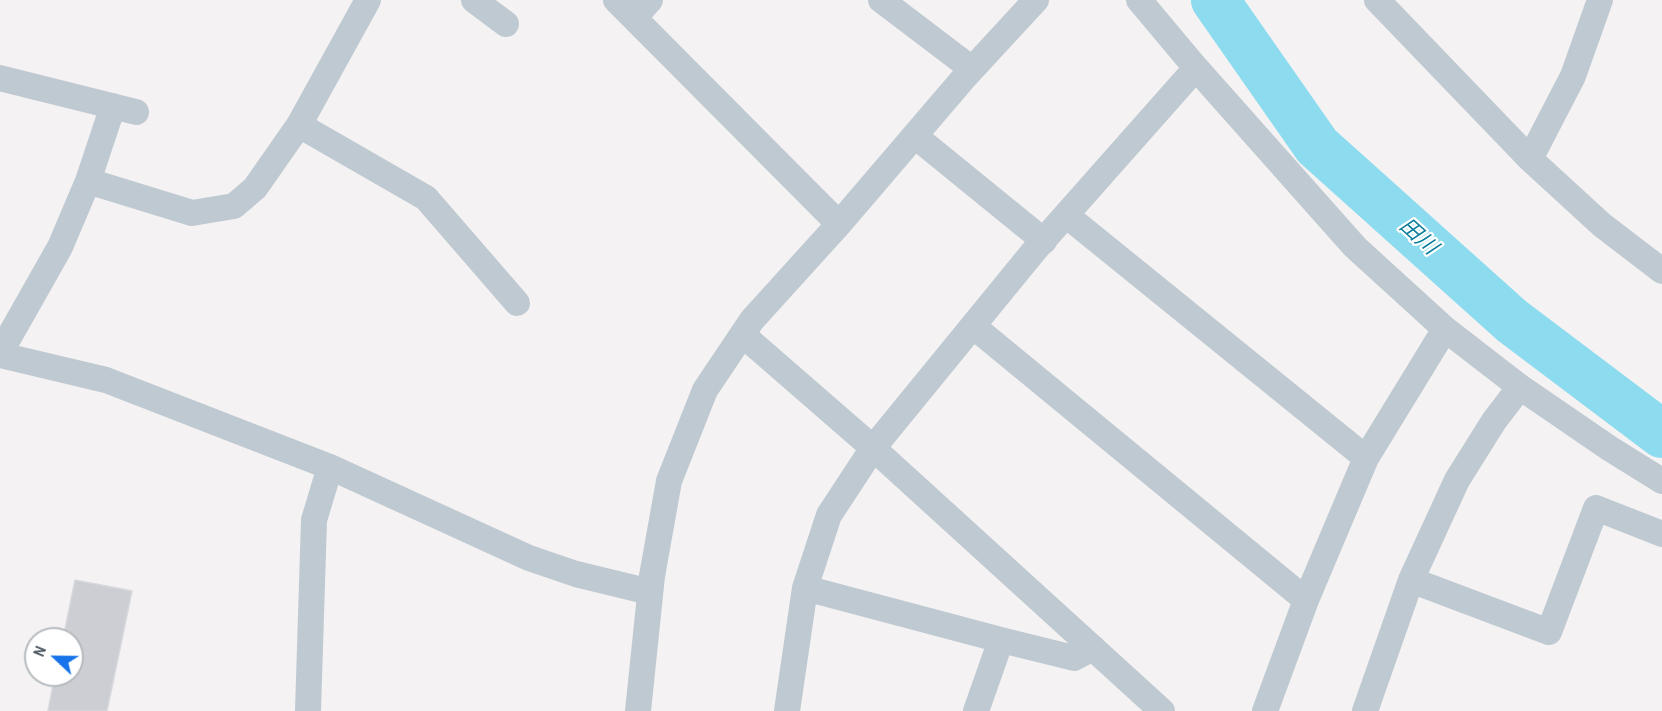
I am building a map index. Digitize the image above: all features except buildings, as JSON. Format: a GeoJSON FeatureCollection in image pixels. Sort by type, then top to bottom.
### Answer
{"type":"FeatureCollection","features":[{"type":"Feature","properties":{"kind":"street"},"geometry":{"type":"LineString","coordinates":[[88,181],[192,213],[234,206],[255,188],[299,125],[368,0]]}},
{"type":"Feature","properties":{"kind":"street"},"geometry":{"type":"LineString","coordinates":[[474,0],[506,24]]}},
{"type":"Feature","properties":{"kind":"street"},"geometry":{"type":"LineString","coordinates":[[616,0],[642,9],[839,224]]}},
{"type":"Feature","properties":{"kind":"street"},"geometry":{"type":"LineString","coordinates":[[881,0],[972,69]]}},
{"type":"Feature","properties":{"kind":"street"},"geometry":{"type":"LineString","coordinates":[[638,711],[650,592],[669,481],[705,390],[752,320],[839,224],[972,69],[1036,0]]}},
{"type":"Feature","properties":{"kind":"street"},"geometry":{"type":"LineString","coordinates":[[1139,0],[1196,68],[1355,247],[1445,329],[1520,387],[1662,481]]}},
{"type":"Feature","properties":{"kind":"street"},"geometry":{"type":"LineString","coordinates":[[1377,0],[1530,159],[1602,225],[1662,271]]}},
{"type":"Feature","properties":{"kind":"street"},"geometry":{"type":"LineString","coordinates":[[1530,159],[1573,76],[1600,0]]}},
{"type":"Feature","properties":{"kind":"street"},"geometry":{"type":"LineString","coordinates":[[787,711],[805,588],[829,515],[873,448],[973,326],[1044,241],[1196,68]]}},
{"type":"Feature","properties":{"kind":"street"},"geometry":{"type":"LineString","coordinates":[[0,78],[124,109],[88,181],[60,248],[0,354],[106,380],[330,466],[529,558],[576,574],[650,592]]}},
{"type":"Feature","properties":{"kind":"street"},"geometry":{"type":"LineString","coordinates":[[299,125],[426,198],[518,303]]}},
{"type":"Feature","properties":{"kind":"street"},"geometry":{"type":"LineString","coordinates":[[915,136],[1044,241]]}},
{"type":"Feature","properties":{"kind":"street"},"geometry":{"type":"LineString","coordinates":[[1066,216],[1366,458]]}},
{"type":"Feature","properties":{"kind":"street"},"geometry":{"type":"LineString","coordinates":[[973,326],[1306,600]]}},
{"type":"Feature","properties":{"kind":"street"},"geometry":{"type":"LineString","coordinates":[[1265,711],[1306,600],[1366,458],[1445,329]]}},
{"type":"Feature","properties":{"kind":"street"},"geometry":{"type":"LineString","coordinates":[[743,335],[873,448],[1093,648],[1138,701],[1162,711]]}},
{"type":"Feature","properties":{"kind":"street"},"geometry":{"type":"LineString","coordinates":[[1365,711],[1411,580],[1457,480],[1494,421],[1520,387]]}},
{"type":"Feature","properties":{"kind":"street"},"geometry":{"type":"LineString","coordinates":[[308,711],[314,520],[330,466]]}},
{"type":"Feature","properties":{"kind":"street"},"geometry":{"type":"LineString","coordinates":[[1411,580],[1549,632],[1596,508],[1662,534]]}},
{"type":"Feature","properties":{"kind":"street"},"geometry":{"type":"LineString","coordinates":[[805,588],[1074,658],[1093,648]]}},
{"type":"Feature","properties":{"kind":"street"},"geometry":{"type":"LineString","coordinates":[[976,711],[1001,640]]}},
{"type":"Feature","properties":{"kind":"waterway","name":"田川"},"geometry":{"type":"LineString","coordinates":[[1215,0],[1317,146],[1512,321],[1662,434]]}}]}
